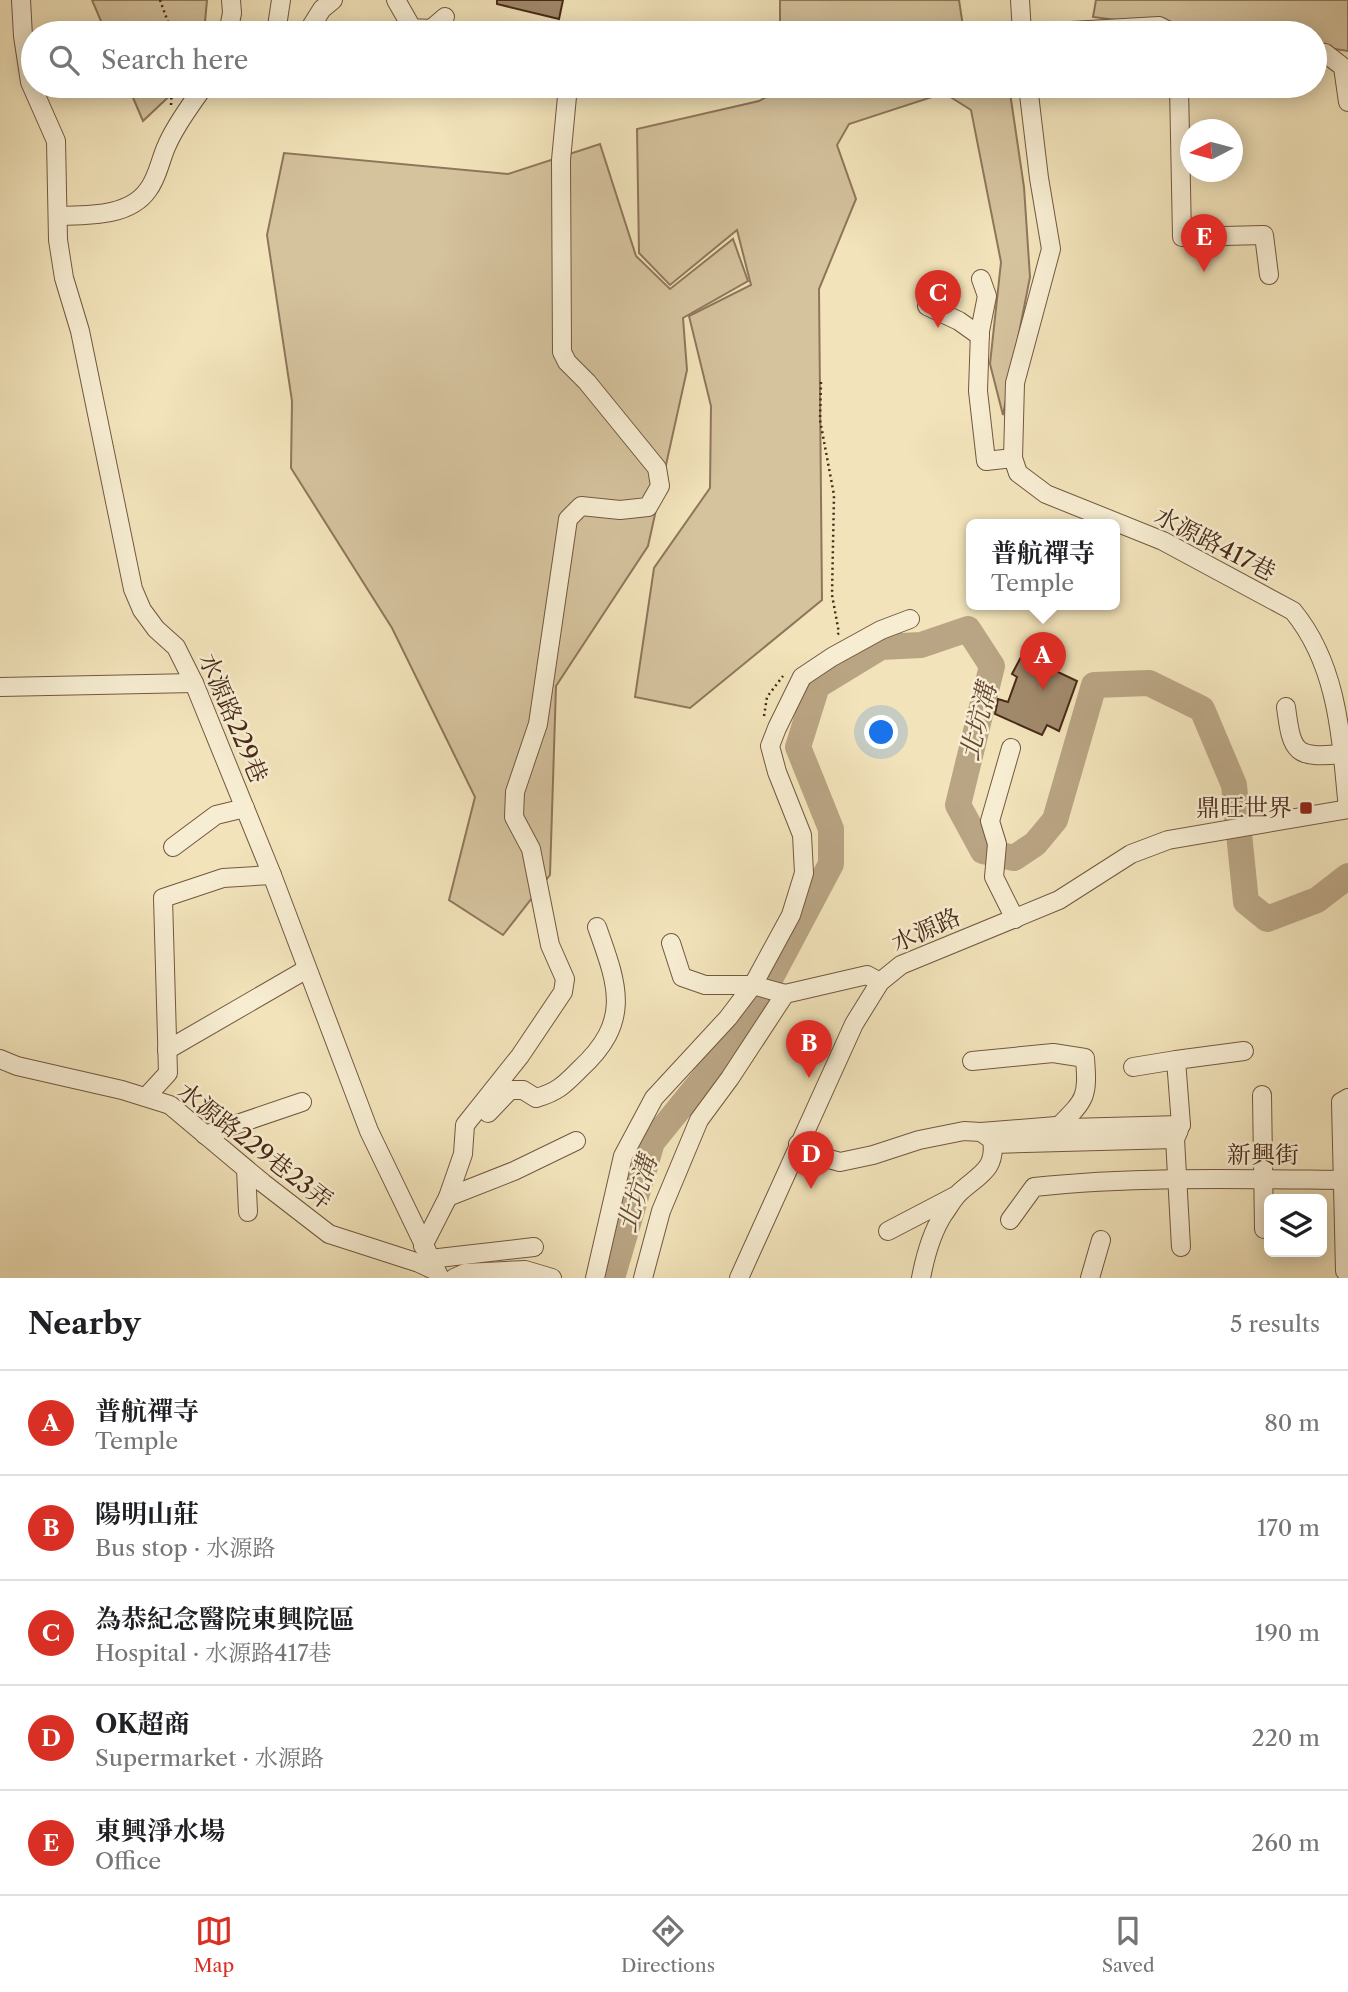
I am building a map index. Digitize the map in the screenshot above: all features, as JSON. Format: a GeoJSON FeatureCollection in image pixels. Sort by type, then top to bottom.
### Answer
{"type":"FeatureCollection","features":[{"type":"Feature","properties":{"kind":"street","name":"水源路229巷"},"geometry":{"type":"LineString","coordinates":[[21,0],[22,21]]}},
{"type":"Feature","properties":{"kind":"street"},"geometry":{"type":"LineString","coordinates":[[230,21],[231,0]]}},
{"type":"Feature","properties":{"kind":"street"},"geometry":{"type":"LineString","coordinates":[[278,21],[281,0]]}},
{"type":"Feature","properties":{"kind":"street"},"geometry":{"type":"LineString","coordinates":[[314,21],[332,0]]}},
{"type":"Feature","properties":{"kind":"street"},"geometry":{"type":"LineString","coordinates":[[396,0],[408,21]]}},
{"type":"Feature","properties":{"kind":"street"},"geometry":{"type":"LineString","coordinates":[[1020,0],[1021,21]]}},
{"type":"Feature","properties":{"kind":"street"},"geometry":{"type":"LineString","coordinates":[[440,21],[445,17]]}},
{"type":"Feature","properties":{"kind":"street"},"geometry":{"type":"LineString","coordinates":[[1327,55],[1343,67],[1348,100]]}},
{"type":"Feature","properties":{"kind":"street","name":"水源路229巷"},"geometry":{"type":"LineString","coordinates":[[37,98],[56,141],[58,240],[64,278],[80,331],[133,589],[142,610],[156,629],[176,647],[194,683],[272,875],[369,1131],[432,1264]]}},
{"type":"Feature","properties":{"kind":"street"},"geometry":{"type":"LineString","coordinates":[[58,216],[119,211],[137,201],[148,190],[166,146],[196,98]]}},
{"type":"Feature","properties":{"kind":"street"},"geometry":{"type":"LineString","coordinates":[[463,1154],[465,1125],[520,1056],[564,992],[565,979],[550,945],[531,849],[514,817],[515,792],[538,724],[568,519],[580,506],[620,510],[648,507],[660,486],[657,468],[587,382],[567,362],[562,352],[561,160],[567,98]]}},
{"type":"Feature","properties":{"kind":"street"},"geometry":{"type":"LineString","coordinates":[[981,279],[987,296],[979,336],[978,391],[986,461],[1013,458],[1015,383],[1051,249],[1029,98]]}},
{"type":"Feature","properties":{"kind":"street"},"geometry":{"type":"LineString","coordinates":[[1179,98],[1182,237],[1264,235],[1269,275]]}},
{"type":"Feature","properties":{"kind":"street"},"geometry":{"type":"LineString","coordinates":[[927,306],[960,321],[979,336]]}},
{"type":"Feature","properties":{"kind":"street","name":"水源路417巷"},"geometry":{"type":"LineString","coordinates":[[1013,458],[1018,473],[1032,486],[1066,504],[1105,519]]}},
{"type":"Feature","properties":{"kind":"street"},"geometry":{"type":"LineString","coordinates":[[1066,504],[1070,519]]}},
{"type":"Feature","properties":{"kind":"street","name":"水源路417巷"},"geometry":{"type":"LineString","coordinates":[[1120,525],[1163,541],[1293,611],[1308,629],[1333,691],[1348,809]]}},
{"type":"Feature","properties":{"kind":"street"},"geometry":{"type":"LineString","coordinates":[[595,1278],[623,1156],[654,1098],[728,1018],[752,985],[791,915],[804,873],[802,835],[777,772],[770,746],[777,727],[802,677],[881,631],[910,619]]}},
{"type":"Feature","properties":{"kind":"street"},"geometry":{"type":"LineString","coordinates":[[0,687],[194,683]]}},
{"type":"Feature","properties":{"kind":"street"},"geometry":{"type":"LineString","coordinates":[[1286,707],[1290,738],[1301,752],[1314,757],[1343,754]]}},
{"type":"Feature","properties":{"kind":"street"},"geometry":{"type":"LineString","coordinates":[[1011,748],[990,821],[997,844],[995,877],[1015,919]]}},
{"type":"Feature","properties":{"kind":"street"},"geometry":{"type":"LineString","coordinates":[[173,847],[216,815],[245,808]]}},
{"type":"Feature","properties":{"kind":"street","name":"水源路"},"geometry":{"type":"LineString","coordinates":[[739,1278],[854,1024],[880,982],[901,965],[1059,900],[1132,854],[1168,840],[1348,809]]}},
{"type":"Feature","properties":{"kind":"street"},"geometry":{"type":"LineString","coordinates":[[146,1097],[168,1073],[163,898],[223,878],[272,875]]}},
{"type":"Feature","properties":{"kind":"street"},"geometry":{"type":"LineString","coordinates":[[534,1247],[432,1264],[448,1198],[475,1129],[510,1090],[523,1090],[536,1098],[554,1093],[596,1055],[606,1041],[616,1011],[616,990],[614,974],[597,927]]}},
{"type":"Feature","properties":{"kind":"street"},"geometry":{"type":"LineString","coordinates":[[671,943],[682,977],[705,985],[752,985],[785,995],[867,975],[880,982]]}},
{"type":"Feature","properties":{"kind":"street"},"geometry":{"type":"LineString","coordinates":[[167,1050],[307,969]]}},
{"type":"Feature","properties":{"kind":"street"},"geometry":{"type":"LineString","coordinates":[[643,1278],[662,1211],[699,1120],[730,1079],[785,995]]}},
{"type":"Feature","properties":{"kind":"street"},"geometry":{"type":"LineString","coordinates":[[1133,1067],[1244,1051]]}},
{"type":"Feature","properties":{"kind":"street"},"geometry":{"type":"LineString","coordinates":[[972,1061],[1053,1053],[1086,1058],[1084,1099],[1059,1134]]}},
{"type":"Feature","properties":{"kind":"street","name":"水源路229巷23弄"},"geometry":{"type":"LineString","coordinates":[[0,1059],[17,1066],[122,1090],[170,1105],[329,1234],[419,1263],[432,1264]]}},
{"type":"Feature","properties":{"kind":"street"},"geometry":{"type":"LineString","coordinates":[[1176,1060],[1181,1247]]}},
{"type":"Feature","properties":{"kind":"street"},"geometry":{"type":"LineString","coordinates":[[1262,1096],[1264,1229]]}},
{"type":"Feature","properties":{"kind":"street"},"geometry":{"type":"LineString","coordinates":[[1344,1100],[1345,1271]]}},
{"type":"Feature","properties":{"kind":"street"},"geometry":{"type":"LineString","coordinates":[[205,1135],[302,1102]]}},
{"type":"Feature","properties":{"kind":"street"},"geometry":{"type":"LineString","coordinates":[[798,1144],[841,1162],[873,1155],[919,1139],[964,1131],[987,1138],[1178,1132]]}},
{"type":"Feature","properties":{"kind":"street"},"geometry":{"type":"LineString","coordinates":[[888,1231],[958,1194],[987,1169],[994,1154],[987,1138]]}},
{"type":"Feature","properties":{"kind":"street"},"geometry":{"type":"LineString","coordinates":[[448,1198],[576,1142]]}},
{"type":"Feature","properties":{"kind":"street"},"geometry":{"type":"LineString","coordinates":[[246,1169],[248,1212]]}},
{"type":"Feature","properties":{"kind":"street","name":"新興街"},"geometry":{"type":"LineString","coordinates":[[1010,1220],[1034,1187],[1069,1183],[1178,1180],[1345,1180]]}},
{"type":"Feature","properties":{"kind":"street"},"geometry":{"type":"LineString","coordinates":[[921,1278],[925,1256],[942,1217],[958,1194]]}},
{"type":"Feature","properties":{"kind":"street"},"geometry":{"type":"LineString","coordinates":[[1090,1278],[1101,1240]]}},
{"type":"Feature","properties":{"kind":"street"},"geometry":{"type":"LineString","coordinates":[[454,1278],[465,1273],[525,1270],[552,1278]]}},
{"type":"Feature","properties":{"kind":"path"},"geometry":{"type":"LineString","coordinates":[[160,0],[168,21]]}},
{"type":"Feature","properties":{"kind":"path"},"geometry":{"type":"LineString","coordinates":[[821,382],[820,420],[834,495],[832,594],[839,633],[831,639]]}},
{"type":"Feature","properties":{"kind":"path"},"geometry":{"type":"LineString","coordinates":[[762,724],[768,697],[784,675]]}},
{"type":"Feature","properties":{"kind":"shaded area"},"geometry":{"type":"Polygon","coordinates":[[[92,0],[207,0],[205,21],[101,21],[92,0]]]}},
{"type":"Feature","properties":{"kind":"shaded area"},"geometry":{"type":"Polygon","coordinates":[[[780,0],[959,0],[962,21],[780,21],[780,0]]]}},
{"type":"Feature","properties":{"kind":"shaded area"},"geometry":{"type":"Polygon","coordinates":[[[1096,0],[1348,0],[1348,51],[1327,48],[1327,21],[1124,21],[1093,17],[1096,0]]]}},
{"type":"Feature","properties":{"kind":"shaded area"},"geometry":{"type":"Polygon","coordinates":[[[133,98],[167,98],[143,121],[133,98]]]}},
{"type":"Feature","properties":{"kind":"shaded area"},"geometry":{"type":"Polygon","coordinates":[[[764,98],[929,98],[849,124],[837,145],[856,199],[819,289],[822,600],[690,708],[635,697],[654,568],[710,488],[711,406],[689,316],[751,285],[737,230],[670,285],[639,253],[637,129],[764,98]]]}},
{"type":"Feature","properties":{"kind":"shaded area"},"geometry":{"type":"Polygon","coordinates":[[[952,98],[1011,98],[1024,187],[1030,277],[1003,415],[990,364],[1001,262],[971,110],[952,98]]]}},
{"type":"Feature","properties":{"kind":"shaded area"},"geometry":{"type":"Polygon","coordinates":[[[600,144],[636,256],[670,289],[733,239],[748,281],[683,318],[687,370],[648,546],[556,686],[550,875],[503,935],[449,900],[475,797],[392,628],[291,468],[292,401],[267,235],[284,153],[508,174],[600,144]]]}},
{"type":"Feature","properties":{"kind":"building"},"geometry":{"type":"Polygon","coordinates":[[[497,0],[563,0],[559,19],[497,4],[497,0]]]}},
{"type":"Feature","properties":{"kind":"building"},"geometry":{"type":"Polygon","coordinates":[[[1022,655],[1077,681],[1059,731],[1047,725],[1042,735],[995,714],[998,699],[1008,702],[1017,677],[1012,674],[1022,655]]]}},
{"type":"Feature","properties":{"kind":"waterway","name":"北坑溝"},"geometry":{"type":"LineString","coordinates":[[612,1278],[652,1142],[743,1030],[831,864],[831,829],[798,747],[817,686],[881,647],[921,645],[968,629],[992,666],[958,805],[983,851],[1014,858],[1035,844],[1055,820],[1094,685],[1149,683],[1202,709],[1234,785],[1246,902],[1267,919],[1317,900],[1348,876]]}},
{"type":"Feature","properties":{"kind":"place","name":"東興淨水場"},"geometry":{"type":"Point","coordinates":[1204,272]}},
{"type":"Feature","properties":{"kind":"place","name":"為恭紀念醫院東興院區"},"geometry":{"type":"Point","coordinates":[938,328]}},
{"type":"Feature","properties":{"kind":"place","name":"普航禪寺"},"geometry":{"type":"Point","coordinates":[1043,690]}},
{"type":"Feature","properties":{"kind":"place","name":"鼎旺世界"},"geometry":{"type":"Point","coordinates":[1306,808]}},
{"type":"Feature","properties":{"kind":"place","name":"陽明山莊"},"geometry":{"type":"Point","coordinates":[809,1078]}},
{"type":"Feature","properties":{"kind":"place","name":"OK超商"},"geometry":{"type":"Point","coordinates":[811,1189]}}]}
